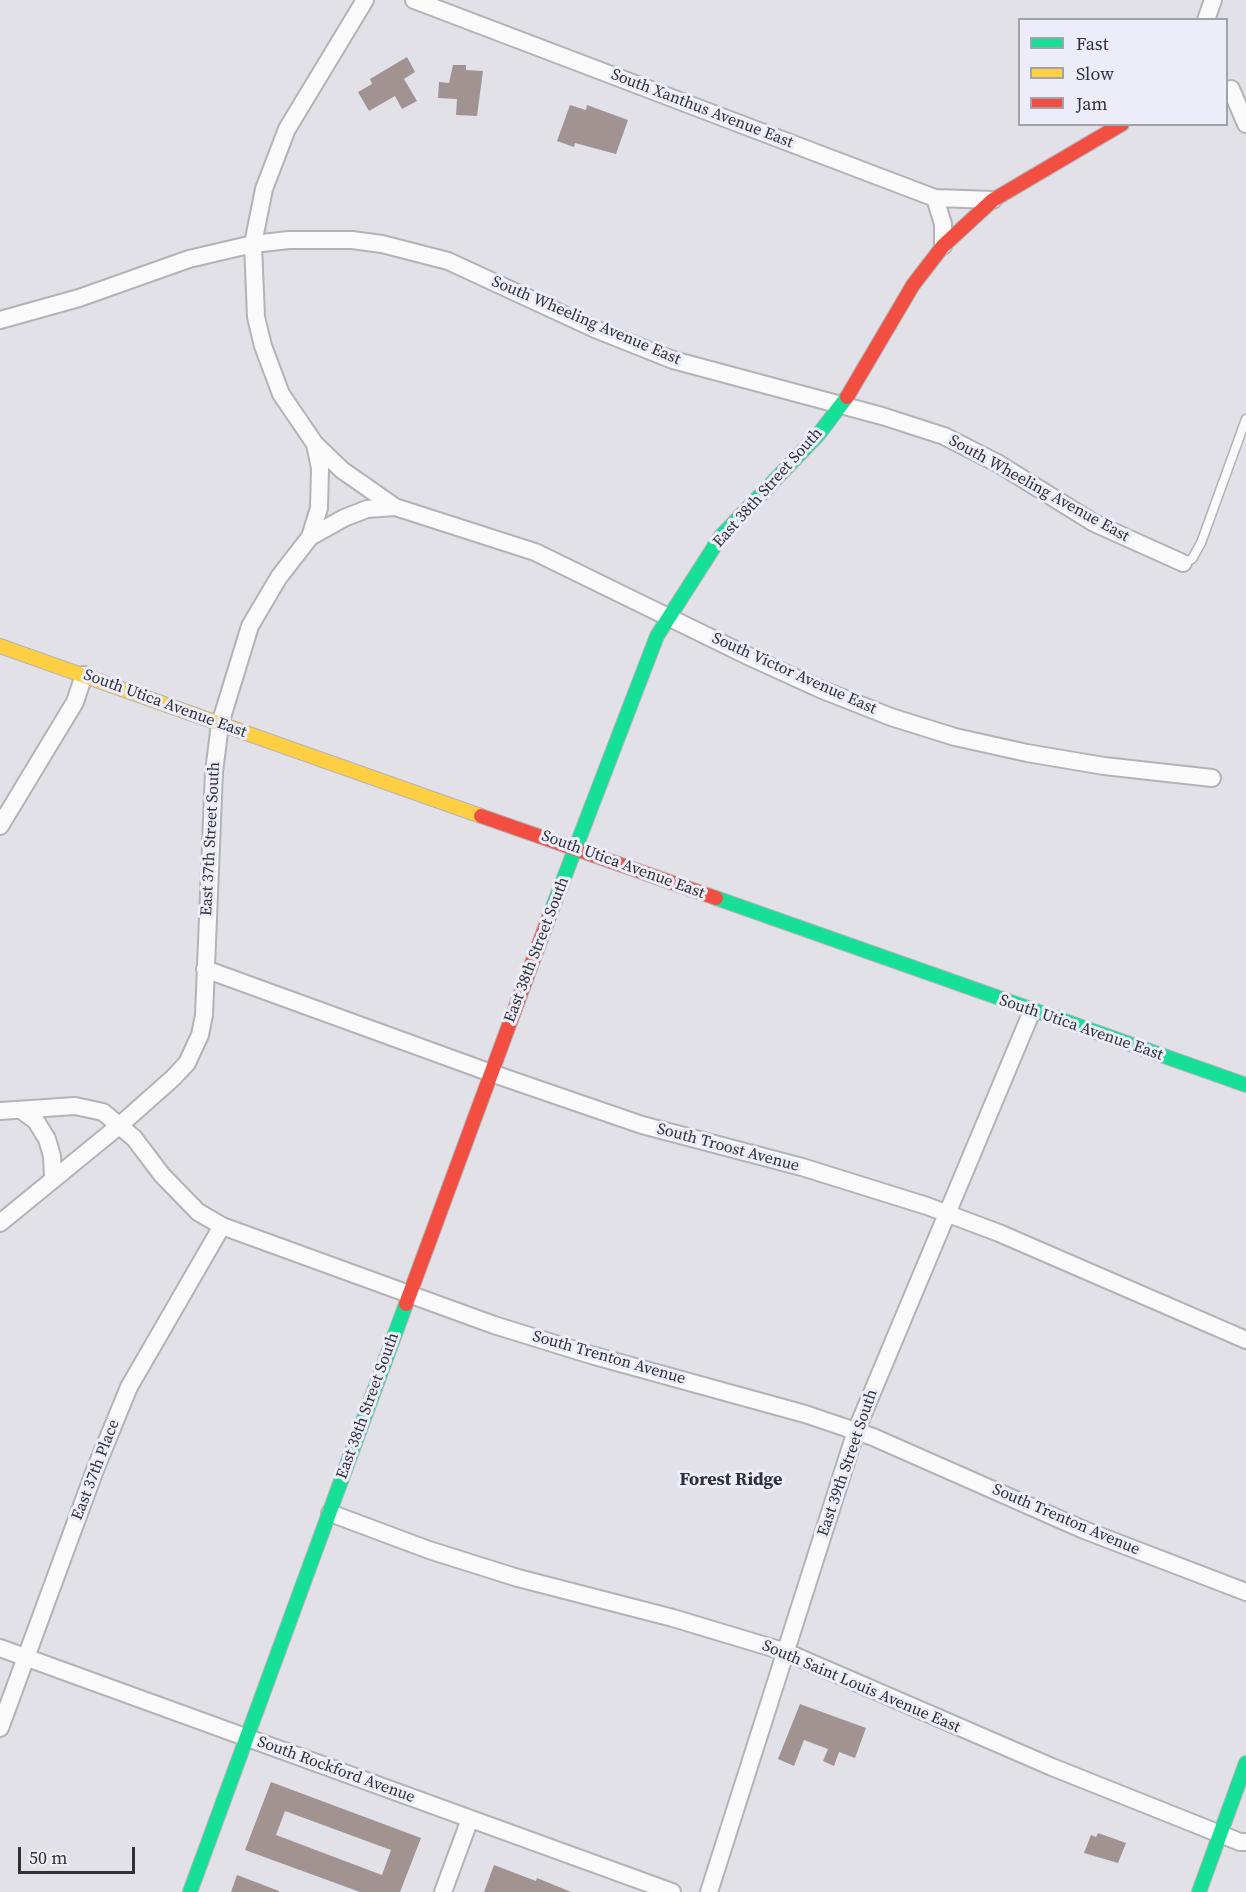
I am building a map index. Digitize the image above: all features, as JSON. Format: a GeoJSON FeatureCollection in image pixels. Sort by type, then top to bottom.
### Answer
{"type":"FeatureCollection","features":[{"type":"Feature","properties":{"kind":"street","name":"East 37th Street South"},"geometry":{"type":"LineString","coordinates":[[0,1223],[120,1125],[173,1078],[194,1050],[204,1015],[214,772],[220,724],[250,626],[279,577],[310,537],[319,508],[320,468],[315,444],[281,394],[262,346],[255,307],[252,244],[264,189],[287,129],[364,0]]}},
{"type":"Feature","properties":{"kind":"street","name":"South Xanthus Avenue East"},"geometry":{"type":"LineString","coordinates":[[414,0],[935,198],[993,200]]}},
{"type":"Feature","properties":{"kind":"street"},"geometry":{"type":"LineString","coordinates":[[1207,18],[1213,0]]}},
{"type":"Feature","properties":{"kind":"street"},"geometry":{"type":"LineString","coordinates":[[1229,87],[1246,98]]}},
{"type":"Feature","properties":{"kind":"street"},"geometry":{"type":"LineString","coordinates":[[1229,87],[1246,124]]}},
{"type":"Feature","properties":{"kind":"street","name":"East 38th Street South"},"geometry":{"type":"LineString","coordinates":[[189,1892],[636,686],[669,616],[721,536],[818,435],[853,390],[913,285],[943,246],[993,200],[1119,126]]}},
{"type":"Feature","properties":{"kind":"street"},"geometry":{"type":"LineString","coordinates":[[935,198],[943,224],[943,246]]}},
{"type":"Feature","properties":{"kind":"street","name":"South Wheeling Avenue East"},"geometry":{"type":"LineString","coordinates":[[0,320],[79,298],[189,259],[272,240],[352,240],[416,252],[448,261],[595,329],[673,360],[914,426],[971,448],[1094,523],[1183,563]]}},
{"type":"Feature","properties":{"kind":"street","name":"South Victor Avenue East"},"geometry":{"type":"LineString","coordinates":[[315,444],[342,470],[395,507],[535,552],[820,689],[891,717],[944,734],[1027,753],[1104,766],[1212,778]]}},
{"type":"Feature","properties":{"kind":"street","name":"South Victor Avenue East"},"geometry":{"type":"LineString","coordinates":[[310,537],[344,518],[367,509],[395,507]]}},
{"type":"Feature","properties":{"kind":"street","name":"South Utica Avenue East"},"geometry":{"type":"LineString","coordinates":[[0,646],[1246,1085]]}},
{"type":"Feature","properties":{"kind":"street"},"geometry":{"type":"LineString","coordinates":[[0,826],[75,702],[84,675]]}},
{"type":"Feature","properties":{"kind":"street","name":"South Troost Avenue"},"geometry":{"type":"LineString","coordinates":[[205,969],[642,1125],[802,1167],[947,1213],[1246,1340]]}},
{"type":"Feature","properties":{"kind":"street","name":"East 39th Street South"},"geometry":{"type":"LineString","coordinates":[[709,1892],[856,1431],[1032,1011]]}},
{"type":"Feature","properties":{"kind":"street","name":"South Trenton Avenue"},"geometry":{"type":"LineString","coordinates":[[0,1111],[75,1106],[103,1112],[120,1125],[162,1175],[198,1212],[222,1226],[409,1294],[591,1355],[698,1383],[856,1431],[1084,1530],[1246,1592]]}},
{"type":"Feature","properties":{"kind":"street"},"geometry":{"type":"LineString","coordinates":[[21,1110],[36,1121],[47,1139],[52,1156],[53,1178]]}},
{"type":"Feature","properties":{"kind":"street","name":"East 37th Place"},"geometry":{"type":"LineString","coordinates":[[0,1728],[95,1470],[129,1387],[222,1226]]}},
{"type":"Feature","properties":{"kind":"street","name":"South Saint Louis Avenue East"},"geometry":{"type":"LineString","coordinates":[[330,1514],[429,1550],[518,1578],[673,1618],[786,1652],[1022,1755],[1240,1842],[1246,1842]]}},
{"type":"Feature","properties":{"kind":"street","name":"South Rockford Avenue"},"geometry":{"type":"LineString","coordinates":[[0,1648],[672,1892]]}},
{"type":"Feature","properties":{"kind":"street"},"geometry":{"type":"LineString","coordinates":[[1199,1892],[1246,1763]]}},
{"type":"Feature","properties":{"kind":"street"},"geometry":{"type":"LineString","coordinates":[[443,1892],[470,1819]]}},
{"type":"Feature","properties":{"kind":"lane"},"geometry":{"type":"LineString","coordinates":[[1183,563],[1192,559],[1201,543],[1246,419]]}},
{"type":"Feature","properties":{"kind":"building"},"geometry":{"type":"Polygon","coordinates":[[[407,57],[415,72],[404,79],[417,101],[402,109],[395,96],[369,111],[358,92],[372,84],[370,79],[407,57]]]}},
{"type":"Feature","properties":{"kind":"building"},"geometry":{"type":"Polygon","coordinates":[[[453,65],[466,65],[466,70],[483,71],[477,116],[456,115],[457,99],[438,98],[439,82],[449,83],[453,65]]]}},
{"type":"Feature","properties":{"kind":"building"},"geometry":{"type":"Polygon","coordinates":[[[570,105],[586,110],[587,105],[628,120],[616,154],[575,143],[574,147],[557,141],[570,105]]]}},
{"type":"Feature","properties":{"kind":"building"},"geometry":{"type":"Polygon","coordinates":[[[800,1704],[866,1728],[855,1758],[839,1752],[834,1766],[823,1761],[828,1749],[804,1740],[794,1766],[778,1759],[800,1704]]]}},
{"type":"Feature","properties":{"kind":"building"},"geometry":{"type":"Polygon","coordinates":[[[271,1782],[421,1838],[400,1892],[360,1892],[245,1850],[271,1782]],[[285,1811],[276,1835],[382,1875],[391,1850],[285,1811]]]}},
{"type":"Feature","properties":{"kind":"building"},"geometry":{"type":"Polygon","coordinates":[[[1098,1833],[1126,1843],[1118,1863],[1084,1853],[1091,1835],[1096,1837],[1098,1833]]]}},
{"type":"Feature","properties":{"kind":"building"},"geometry":{"type":"Polygon","coordinates":[[[494,1865],[536,1881],[537,1878],[571,1892],[484,1892],[494,1865]]]}},
{"type":"Feature","properties":{"kind":"building"},"geometry":{"type":"Polygon","coordinates":[[[237,1875],[279,1891],[279,1892],[231,1892],[237,1875]]]}},
{"type":"Feature","properties":{"kind":"traffic: fast"},"geometry":{"type":"LineString","coordinates":[[549,917],[657,636],[721,536],[818,435],[847,397]]}},
{"type":"Feature","properties":{"kind":"traffic: fast"},"geometry":{"type":"LineString","coordinates":[[716,898],[1246,1085]]}},
{"type":"Feature","properties":{"kind":"traffic: fast"},"geometry":{"type":"LineString","coordinates":[[190,1892],[406,1304]]}},
{"type":"Feature","properties":{"kind":"traffic: fast"},"geometry":{"type":"LineString","coordinates":[[1199,1892],[1246,1763]]}},
{"type":"Feature","properties":{"kind":"traffic: slow"},"geometry":{"type":"LineString","coordinates":[[0,646],[481,816]]}},
{"type":"Feature","properties":{"kind":"traffic: jam"},"geometry":{"type":"LineString","coordinates":[[847,397],[913,285],[943,246],[993,200],[1119,126]]}},
{"type":"Feature","properties":{"kind":"traffic: jam"},"geometry":{"type":"LineString","coordinates":[[481,816],[716,898]]}},
{"type":"Feature","properties":{"kind":"traffic: jam"},"geometry":{"type":"LineString","coordinates":[[406,1304],[549,917]]}},
{"type":"Feature","properties":{"kind":"district","name":"Forest Ridge"},"geometry":{"type":"Point","coordinates":[731,1480]}}]}
